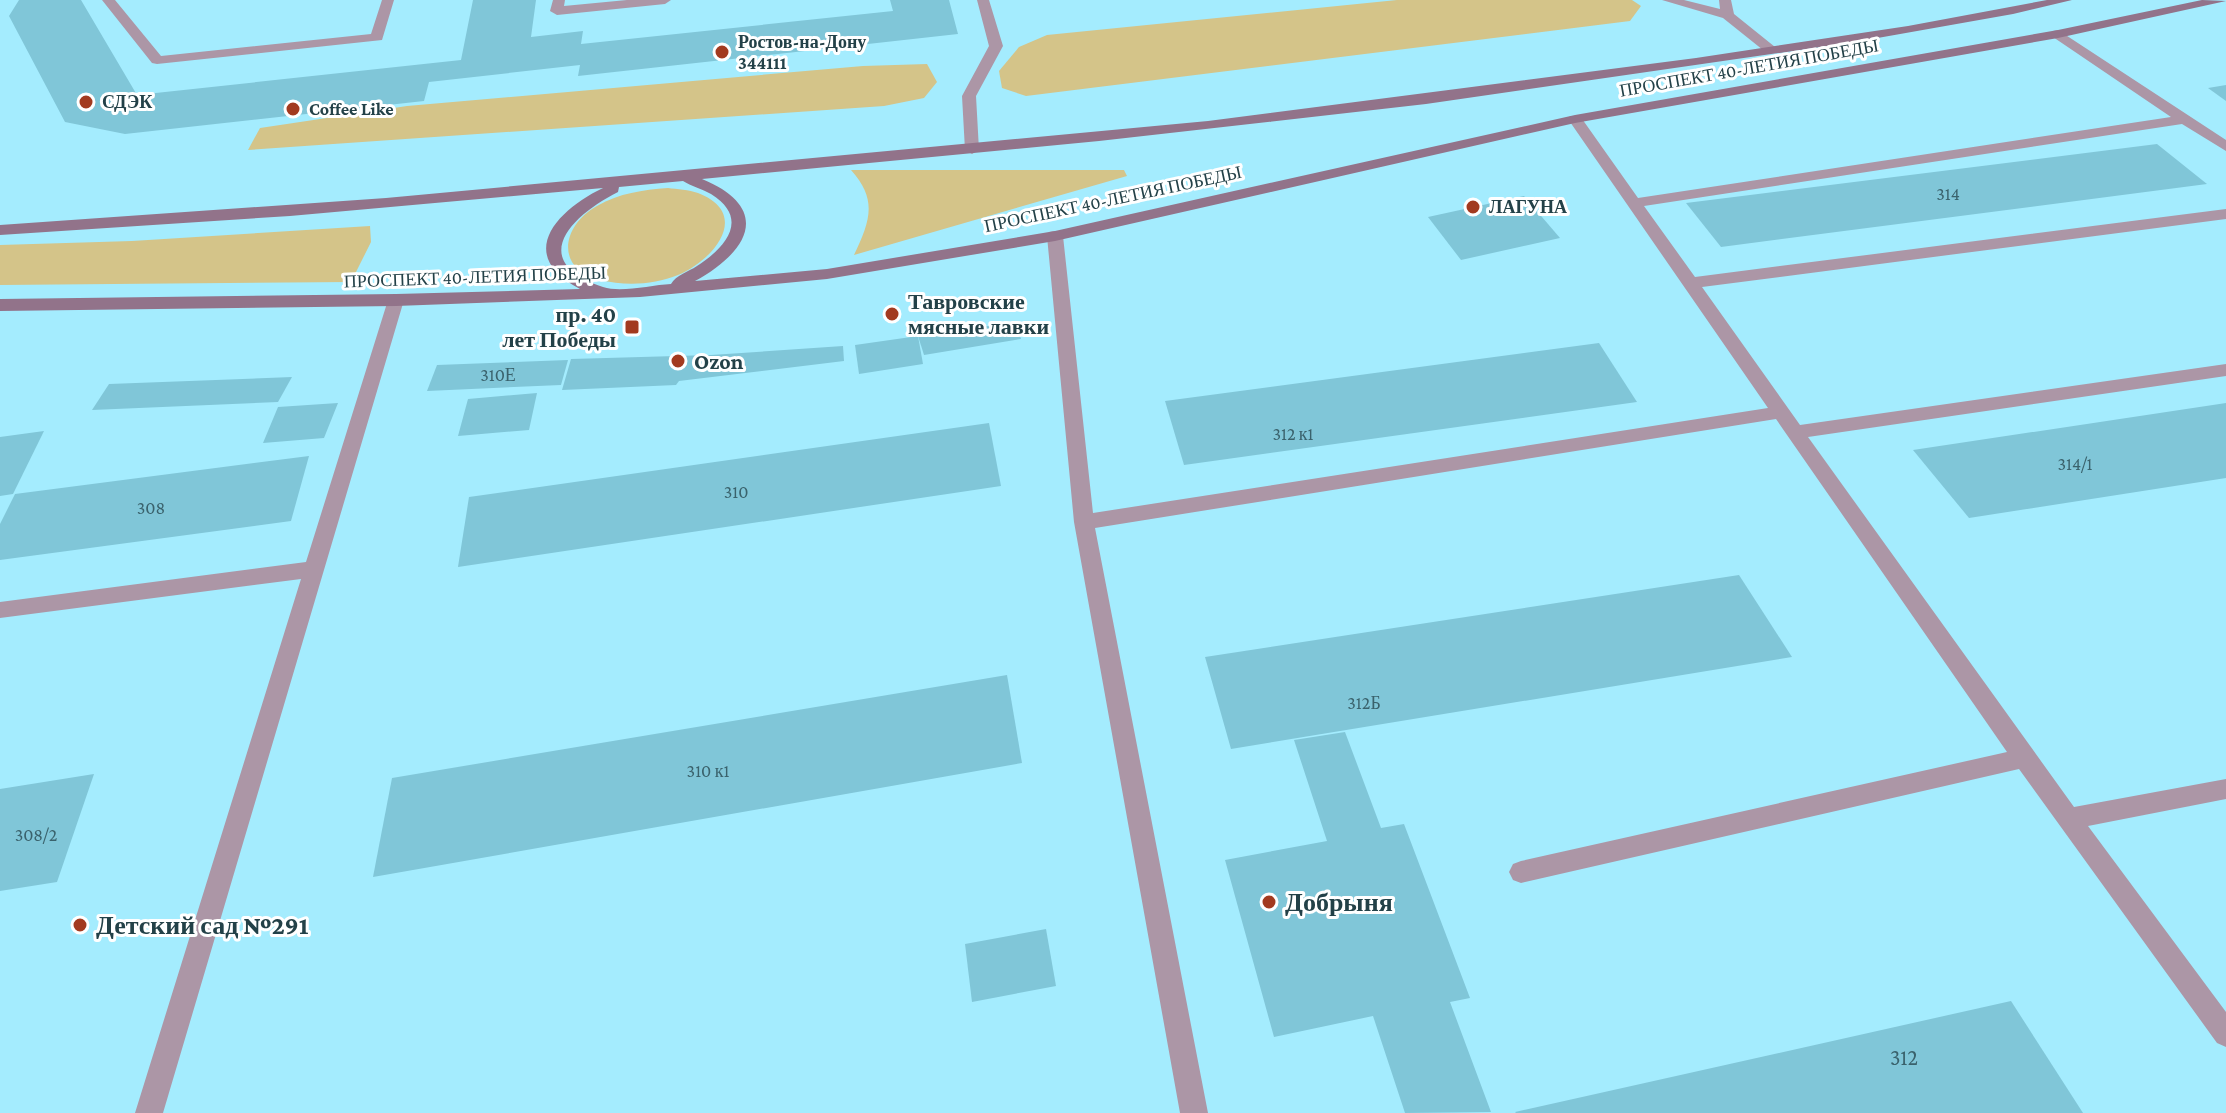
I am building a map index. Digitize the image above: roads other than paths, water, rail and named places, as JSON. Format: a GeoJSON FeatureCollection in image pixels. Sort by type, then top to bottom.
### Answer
{"type":"FeatureCollection","features":[{"type":"Feature","properties":{"kind":"main road","name":"ПРОСПЕКТ 40-ЛЕТИЯ ПОБЕДЫ"},"geometry":{"type":"LineString","coordinates":[[0,230],[144,224],[635,181],[972,150],[1463,96],[1773,51],[2066,0]]}},
{"type":"Feature","properties":{"kind":"main road","name":"ПРОСПЕКТ 40-ЛЕТИЯ ПОБЕДЫ"},"geometry":{"type":"LineString","coordinates":[[0,305],[396,300],[604,293],[827,274],[1055,236],[1575,119],[2058,34],[2220,0]]}},
{"type":"Feature","properties":{"kind":"main road"},"geometry":{"type":"LineString","coordinates":[[664,289],[715,264],[734,245],[741,223],[735,204],[719,190],[676,177]]}},
{"type":"Feature","properties":{"kind":"main road"},"geometry":{"type":"LineString","coordinates":[[604,293],[565,275],[553,255],[554,238],[571,212],[591,198],[635,181]]}},
{"type":"Feature","properties":{"kind":"lane"},"geometry":{"type":"LineString","coordinates":[[108,0],[157,60],[377,37],[388,0]]}},
{"type":"Feature","properties":{"kind":"lane"},"geometry":{"type":"LineString","coordinates":[[559,0],[557,11],[665,0]]}},
{"type":"Feature","properties":{"kind":"lane"},"geometry":{"type":"LineString","coordinates":[[972,150],[969,96],[996,46],[983,0]]}},
{"type":"Feature","properties":{"kind":"lane"},"geometry":{"type":"LineString","coordinates":[[1668,0],[1728,15],[1773,51]]}},
{"type":"Feature","properties":{"kind":"lane"},"geometry":{"type":"LineString","coordinates":[[1725,0],[1728,15]]}},
{"type":"Feature","properties":{"kind":"lane"},"geometry":{"type":"LineString","coordinates":[[2058,34],[2226,147]]}},
{"type":"Feature","properties":{"kind":"lane"},"geometry":{"type":"LineString","coordinates":[[1575,119],[2024,758],[2226,1034]]}},
{"type":"Feature","properties":{"kind":"lane"},"geometry":{"type":"LineString","coordinates":[[1634,203],[2185,119]]}},
{"type":"Feature","properties":{"kind":"lane"},"geometry":{"type":"LineString","coordinates":[[1690,283],[2226,214]]}},
{"type":"Feature","properties":{"kind":"lane"},"geometry":{"type":"LineString","coordinates":[[1055,236],[1084,522],[1194,1113]]}},
{"type":"Feature","properties":{"kind":"lane"},"geometry":{"type":"LineString","coordinates":[[149,1113],[396,300]]}},
{"type":"Feature","properties":{"kind":"lane"},"geometry":{"type":"LineString","coordinates":[[1796,432],[2226,370]]}},
{"type":"Feature","properties":{"kind":"lane"},"geometry":{"type":"LineString","coordinates":[[1084,522],[1781,412]]}},
{"type":"Feature","properties":{"kind":"lane"},"geometry":{"type":"LineString","coordinates":[[0,610],[316,569]]}},
{"type":"Feature","properties":{"kind":"lane"},"geometry":{"type":"LineString","coordinates":[[1521,872],[2024,758]]}},
{"type":"Feature","properties":{"kind":"lane"},"geometry":{"type":"LineString","coordinates":[[2068,819],[2226,789]]}},
{"type":"Feature","properties":{"kind":"place","name":"Ростов-на-Дону 344111"},"geometry":{"type":"Point","coordinates":[722,52]}},
{"type":"Feature","properties":{"kind":"place","name":"СДЭК"},"geometry":{"type":"Point","coordinates":[86,102]}},
{"type":"Feature","properties":{"kind":"place","name":"Coffee Like"},"geometry":{"type":"Point","coordinates":[293,109]}},
{"type":"Feature","properties":{"kind":"place","name":"ЛАГУНА"},"geometry":{"type":"Point","coordinates":[1473,207]}},
{"type":"Feature","properties":{"kind":"place","name":"Тавровские мясные лавки"},"geometry":{"type":"Point","coordinates":[892,314]}},
{"type":"Feature","properties":{"kind":"place","name":"пр. 40 лет Победы"},"geometry":{"type":"Point","coordinates":[632,327]}},
{"type":"Feature","properties":{"kind":"place","name":"Ozon"},"geometry":{"type":"Point","coordinates":[678,361]}},
{"type":"Feature","properties":{"kind":"place","name":"Добрыня"},"geometry":{"type":"Point","coordinates":[1269,902]}},
{"type":"Feature","properties":{"kind":"place","name":"Детский сад №291"},"geometry":{"type":"Point","coordinates":[80,925]}}]}
